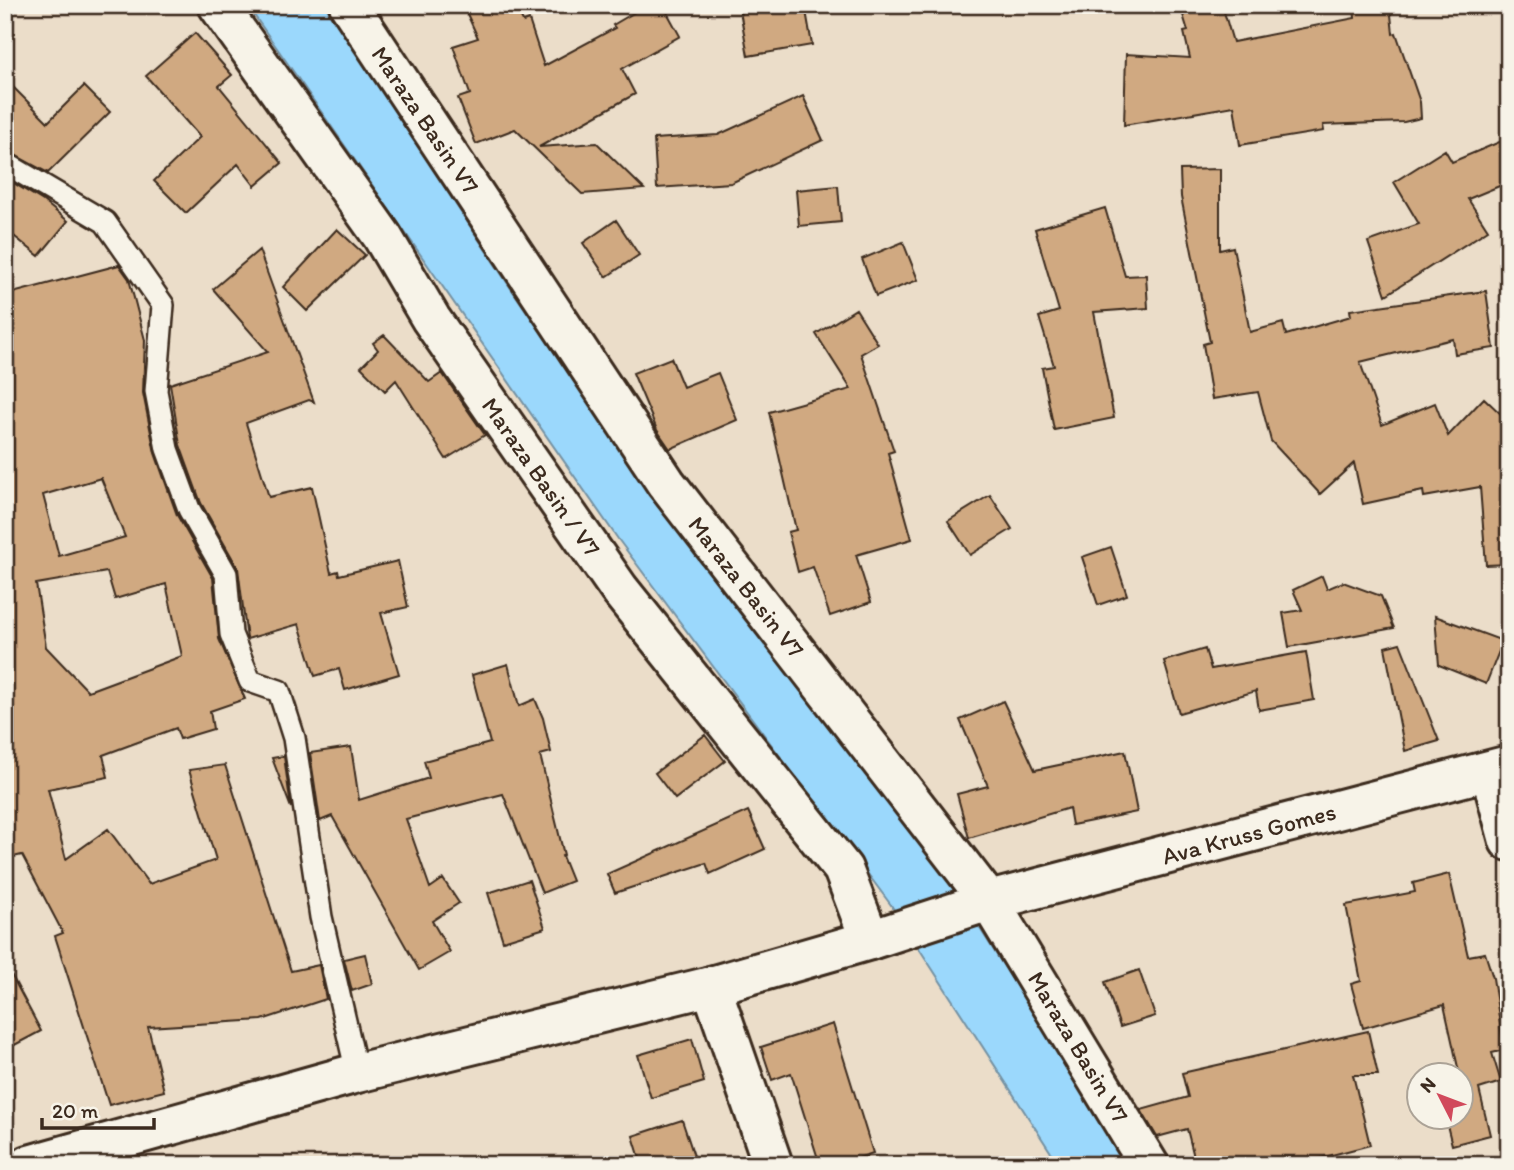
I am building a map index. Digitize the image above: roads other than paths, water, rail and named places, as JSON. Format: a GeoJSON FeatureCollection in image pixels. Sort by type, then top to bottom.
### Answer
{"type":"FeatureCollection","features":[{"type":"Feature","properties":{"kind":"street","name":"Maraza Basin / V7"},"geometry":{"type":"LineString","coordinates":[[218,5],[382,236],[431,320],[619,589],[843,869],[870,940]]}},
{"type":"Feature","properties":{"kind":"street","name":"Maraza Basin V7"},"geometry":{"type":"LineString","coordinates":[[349,5],[666,483],[989,901],[1149,1165]]}},
{"type":"Feature","properties":{"kind":"street","name":"Ava Kruss Gomes"},"geometry":{"type":"LineString","coordinates":[[29,1165],[357,1073],[711,986],[870,940],[989,901],[1500,768]]}},
{"type":"Feature","properties":{"kind":"street"},"geometry":{"type":"LineString","coordinates":[[1500,768],[1509,841]]}},
{"type":"Feature","properties":{"kind":"street"},"geometry":{"type":"LineString","coordinates":[[711,986],[773,1165]]}},
{"type":"Feature","properties":{"kind":"lane"},"geometry":{"type":"LineString","coordinates":[[5,163],[105,222],[163,305],[156,391],[167,449],[189,509],[226,574],[231,634],[250,681],[279,691],[294,738],[321,917],[357,1073]]}},
{"type":"Feature","properties":{"kind":"water"},"geometry":{"type":"Polygon","coordinates":[[[247,5],[325,5],[508,284],[653,497],[941,867],[1130,1165],[1059,1165],[891,905],[618,539],[247,5]]]}}]}
